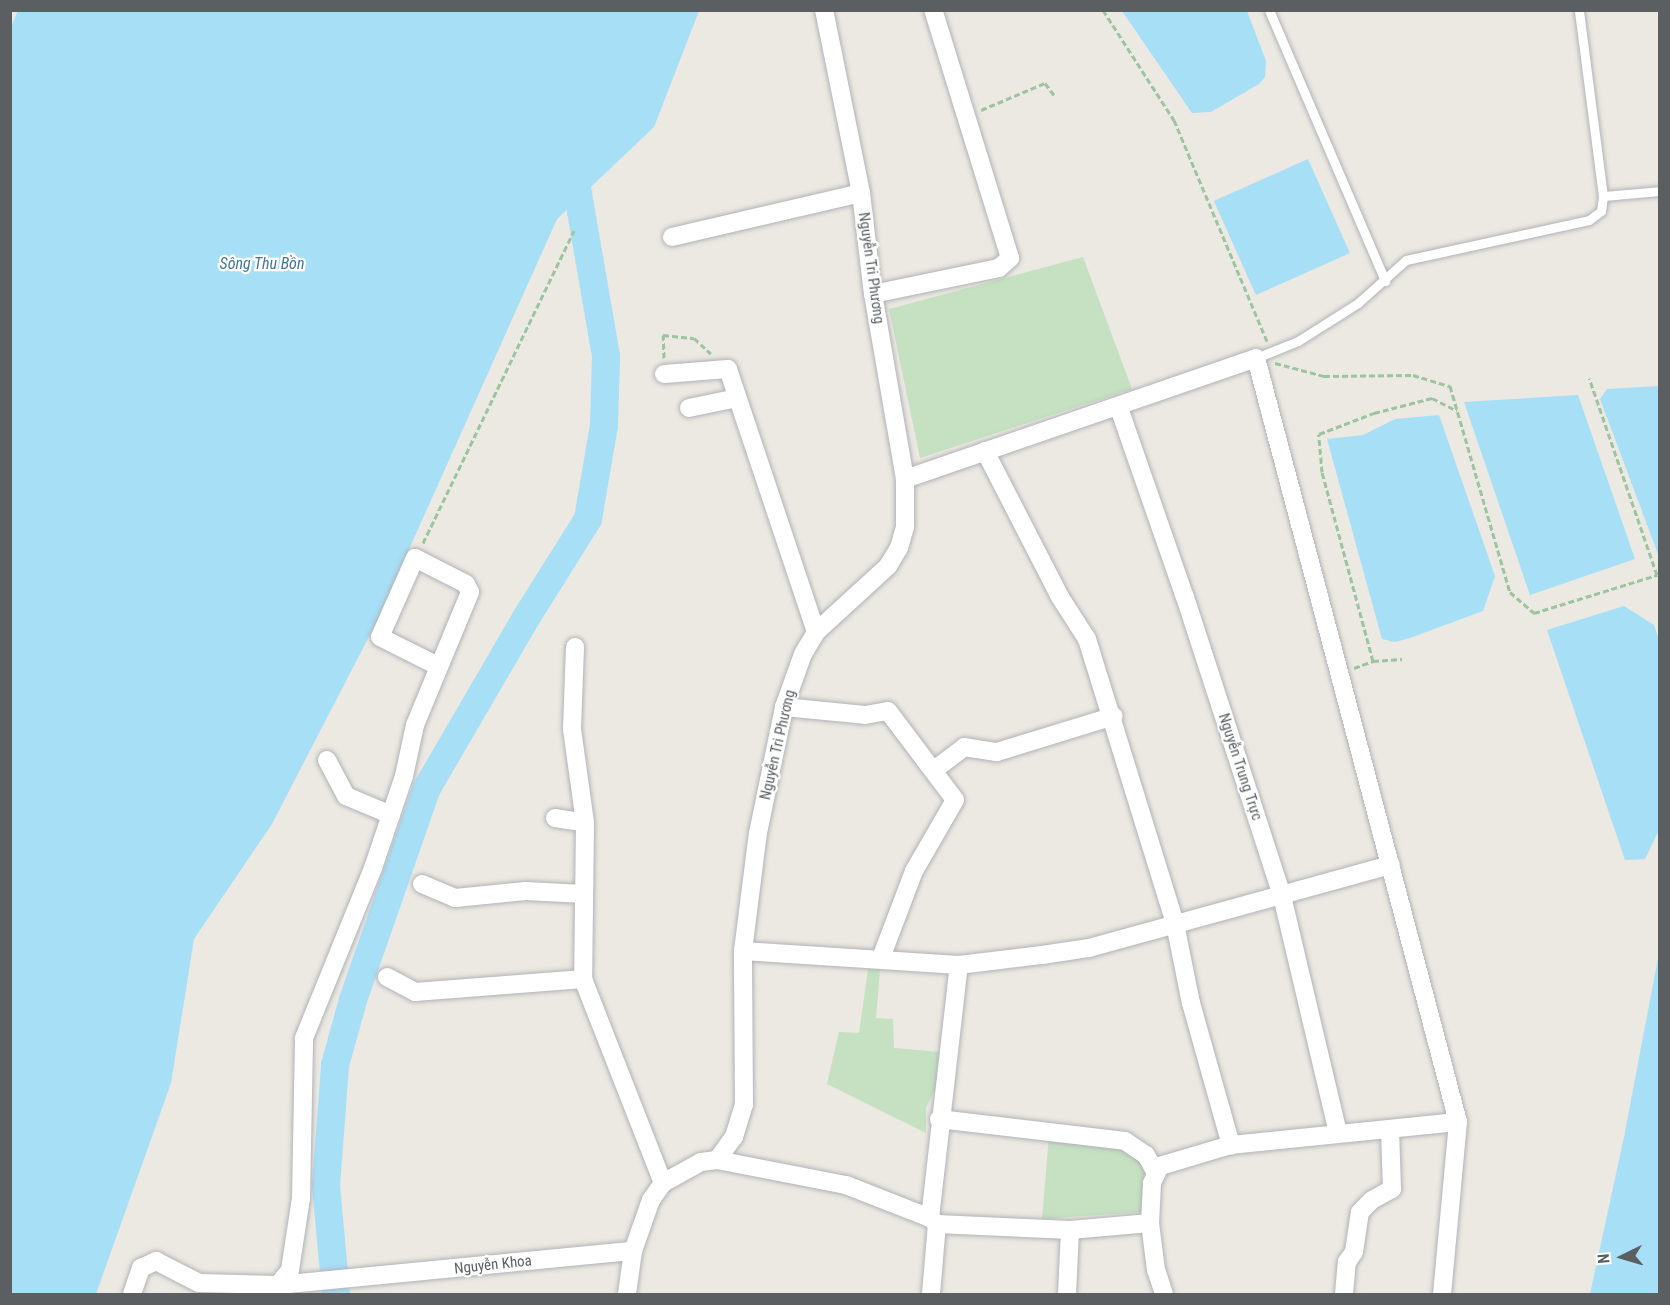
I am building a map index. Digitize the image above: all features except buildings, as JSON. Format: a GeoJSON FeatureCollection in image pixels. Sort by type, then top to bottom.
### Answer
{"type":"FeatureCollection","features":[{"type":"Feature","properties":{"kind":"street","name":"Nguyễn Tri Phương"},"geometry":{"type":"LineString","coordinates":[[717,1160],[734,1137],[744,1105],[743,951],[758,833],[784,707],[802,654],[816,632],[888,566],[899,548],[905,527],[905,479],[873,294],[861,193],[824,10]]}},
{"type":"Feature","properties":{"kind":"street"},"geometry":{"type":"LineString","coordinates":[[873,294],[999,268],[1010,258],[933,10]]}},
{"type":"Feature","properties":{"kind":"street"},"geometry":{"type":"LineString","coordinates":[[672,237],[861,193]]}},
{"type":"Feature","properties":{"kind":"street"},"geometry":{"type":"LineString","coordinates":[[905,479],[1119,408],[1263,354],[1339,673],[1458,1122],[1442,1294]]}},
{"type":"Feature","properties":{"kind":"street"},"geometry":{"type":"LineString","coordinates":[[664,374],[728,369],[816,632]]}},
{"type":"Feature","properties":{"kind":"street"},"geometry":{"type":"LineString","coordinates":[[689,408],[737,398]]}},
{"type":"Feature","properties":{"kind":"street","name":"Nguyễn Trung Trực"},"geometry":{"type":"LineString","coordinates":[[1119,408],[1185,597],[1282,896],[1338,1133]]}},
{"type":"Feature","properties":{"kind":"street"},"geometry":{"type":"LineString","coordinates":[[985,451],[1060,597],[1087,639],[1114,716],[1131,786],[1175,924],[1191,1003],[1231,1145]]}},
{"type":"Feature","properties":{"kind":"street"},"geometry":{"type":"LineString","coordinates":[[132,1294],[141,1268],[156,1261],[199,1283],[275,1290],[290,1269],[301,1198],[304,1038],[391,815],[404,776],[407,750],[438,666],[470,592],[466,584],[415,558],[380,637],[438,666]]}},
{"type":"Feature","properties":{"kind":"street"},"geometry":{"type":"LineString","coordinates":[[575,647],[572,729],[585,823],[583,979],[663,1183]]}},
{"type":"Feature","properties":{"kind":"street"},"geometry":{"type":"LineString","coordinates":[[784,707],[865,715],[888,711],[955,800],[914,871],[881,958]]}},
{"type":"Feature","properties":{"kind":"street"},"geometry":{"type":"LineString","coordinates":[[934,770],[964,747],[997,752],[1114,716]]}},
{"type":"Feature","properties":{"kind":"street"},"geometry":{"type":"LineString","coordinates":[[327,760],[346,796],[391,815]]}},
{"type":"Feature","properties":{"kind":"street"},"geometry":{"type":"LineString","coordinates":[[555,818],[585,823]]}},
{"type":"Feature","properties":{"kind":"street"},"geometry":{"type":"LineString","coordinates":[[743,951],[881,958],[959,965],[1089,948],[1391,865]]}},
{"type":"Feature","properties":{"kind":"street"},"geometry":{"type":"LineString","coordinates":[[422,884],[455,898],[526,891],[584,894]]}},
{"type":"Feature","properties":{"kind":"street"},"geometry":{"type":"LineString","coordinates":[[931,1294],[939,1119],[959,965]]}},
{"type":"Feature","properties":{"kind":"street"},"geometry":{"type":"LineString","coordinates":[[387,977],[415,992],[583,979]]}},
{"type":"Feature","properties":{"kind":"street"},"geometry":{"type":"LineString","coordinates":[[939,1119],[1125,1141],[1146,1155],[1156,1173]]}},
{"type":"Feature","properties":{"kind":"street"},"geometry":{"type":"LineString","coordinates":[[1164,1294],[1156,1270],[1150,1222],[1152,1183],[1160,1166],[1231,1145],[1458,1122]]}},
{"type":"Feature","properties":{"kind":"street"},"geometry":{"type":"LineString","coordinates":[[1344,1294],[1347,1262],[1354,1252],[1360,1212],[1372,1200],[1392,1189],[1390,1130]]}},
{"type":"Feature","properties":{"kind":"street"},"geometry":{"type":"LineString","coordinates":[[627,1294],[633,1251],[651,1200],[663,1183],[700,1162],[717,1160],[846,1185],[934,1221],[1070,1230],[1150,1222]]}},
{"type":"Feature","properties":{"kind":"street"},"geometry":{"type":"LineString","coordinates":[[1067,1294],[1070,1230]]}},
{"type":"Feature","properties":{"kind":"street","name":"Nguyễn Khoa"},"geometry":{"type":"LineString","coordinates":[[275,1290],[354,1279],[633,1251]]}},
{"type":"Feature","properties":{"kind":"lane"},"geometry":{"type":"LineString","coordinates":[[1269,10],[1385,281]]}},
{"type":"Feature","properties":{"kind":"lane"},"geometry":{"type":"LineString","coordinates":[[1263,354],[1298,341],[1385,281],[1406,260],[1589,220],[1601,212],[1603,196],[1579,10]]}},
{"type":"Feature","properties":{"kind":"lane"},"geometry":{"type":"LineString","coordinates":[[1603,196],[1659,191]]}},
{"type":"Feature","properties":{"kind":"path"},"geometry":{"type":"LineString","coordinates":[[1103,10],[1174,120],[1263,354],[1324,376],[1413,375],[1450,386],[1510,592],[1534,613],[1658,575]]}},
{"type":"Feature","properties":{"kind":"path"},"geometry":{"type":"LineString","coordinates":[[966,115],[994,107],[1045,83],[1054,96]]}},
{"type":"Feature","properties":{"kind":"path"},"geometry":{"type":"LineString","coordinates":[[415,558],[574,231]]}},
{"type":"Feature","properties":{"kind":"path"},"geometry":{"type":"LineString","coordinates":[[664,374],[663,335],[694,338],[728,369]]}},
{"type":"Feature","properties":{"kind":"path"},"geometry":{"type":"LineString","coordinates":[[1589,378],[1659,582]]}},
{"type":"Feature","properties":{"kind":"path"},"geometry":{"type":"LineString","coordinates":[[1373,661],[1322,472],[1319,434],[1374,413],[1432,398],[1457,411]]}},
{"type":"Feature","properties":{"kind":"path"},"geometry":{"type":"LineString","coordinates":[[1339,673],[1373,661],[1402,659]]}},
{"type":"Feature","properties":{"kind":"green space"},"geometry":{"type":"Polygon","coordinates":[[[1083,257],[1132,389],[920,458],[889,309],[1083,257]]]}},
{"type":"Feature","properties":{"kind":"green space"},"geometry":{"type":"Polygon","coordinates":[[[881,958],[876,1018],[893,1019],[894,1048],[940,1052],[946,1067],[926,1108],[926,1133],[827,1084],[839,1032],[859,1033],[869,963],[881,958]]]}},
{"type":"Feature","properties":{"kind":"green space"},"geometry":{"type":"Polygon","coordinates":[[[1049,1136],[1125,1141],[1152,1166],[1143,1212],[1042,1219],[1049,1136]]]}},
{"type":"Feature","properties":{"kind":"water","name":"Sông Thu Bồn"},"geometry":{"type":"Polygon","coordinates":[[[18,10],[699,11],[654,127],[557,219],[376,623],[272,824],[194,939],[171,1083],[96,1294],[11,1294],[10,30],[18,10]]]}},
{"type":"Feature","properties":{"kind":"water"},"geometry":{"type":"Polygon","coordinates":[[[1122,11],[1247,11],[1266,61],[1265,77],[1259,84],[1211,112],[1192,113],[1122,11]]]}},
{"type":"Feature","properties":{"kind":"water"},"geometry":{"type":"Polygon","coordinates":[[[1308,159],[1350,253],[1256,295],[1214,201],[1308,159]]]}},
{"type":"Feature","properties":{"kind":"water"},"geometry":{"type":"Polygon","coordinates":[[[1659,386],[1660,553],[1658,554],[1600,399],[1607,389],[1659,386]]]}},
{"type":"Feature","properties":{"kind":"water"},"geometry":{"type":"Polygon","coordinates":[[[1578,395],[1635,559],[1530,595],[1464,402],[1578,395]]]}},
{"type":"Feature","properties":{"kind":"water"},"geometry":{"type":"Polygon","coordinates":[[[1439,415],[1495,576],[1483,611],[1395,642],[1382,639],[1327,439],[1363,435],[1395,419],[1439,415]]]}},
{"type":"Feature","properties":{"kind":"water"},"geometry":{"type":"Polygon","coordinates":[[[1624,606],[1654,625],[1660,643],[1659,830],[1645,859],[1625,860],[1547,630],[1624,606]]]}},
{"type":"Feature","properties":{"kind":"water"},"geometry":{"type":"Polygon","coordinates":[[[1659,953],[1659,1294],[1590,1294],[1624,1137],[1659,953]]]}},
{"type":"Feature","properties":{"kind":"waterway"},"geometry":{"type":"LineString","coordinates":[[336,1294],[326,1186],[335,1065],[353,1000],[427,788],[526,618],[588,519],[604,425],[606,356],[572,159]]}}]}
